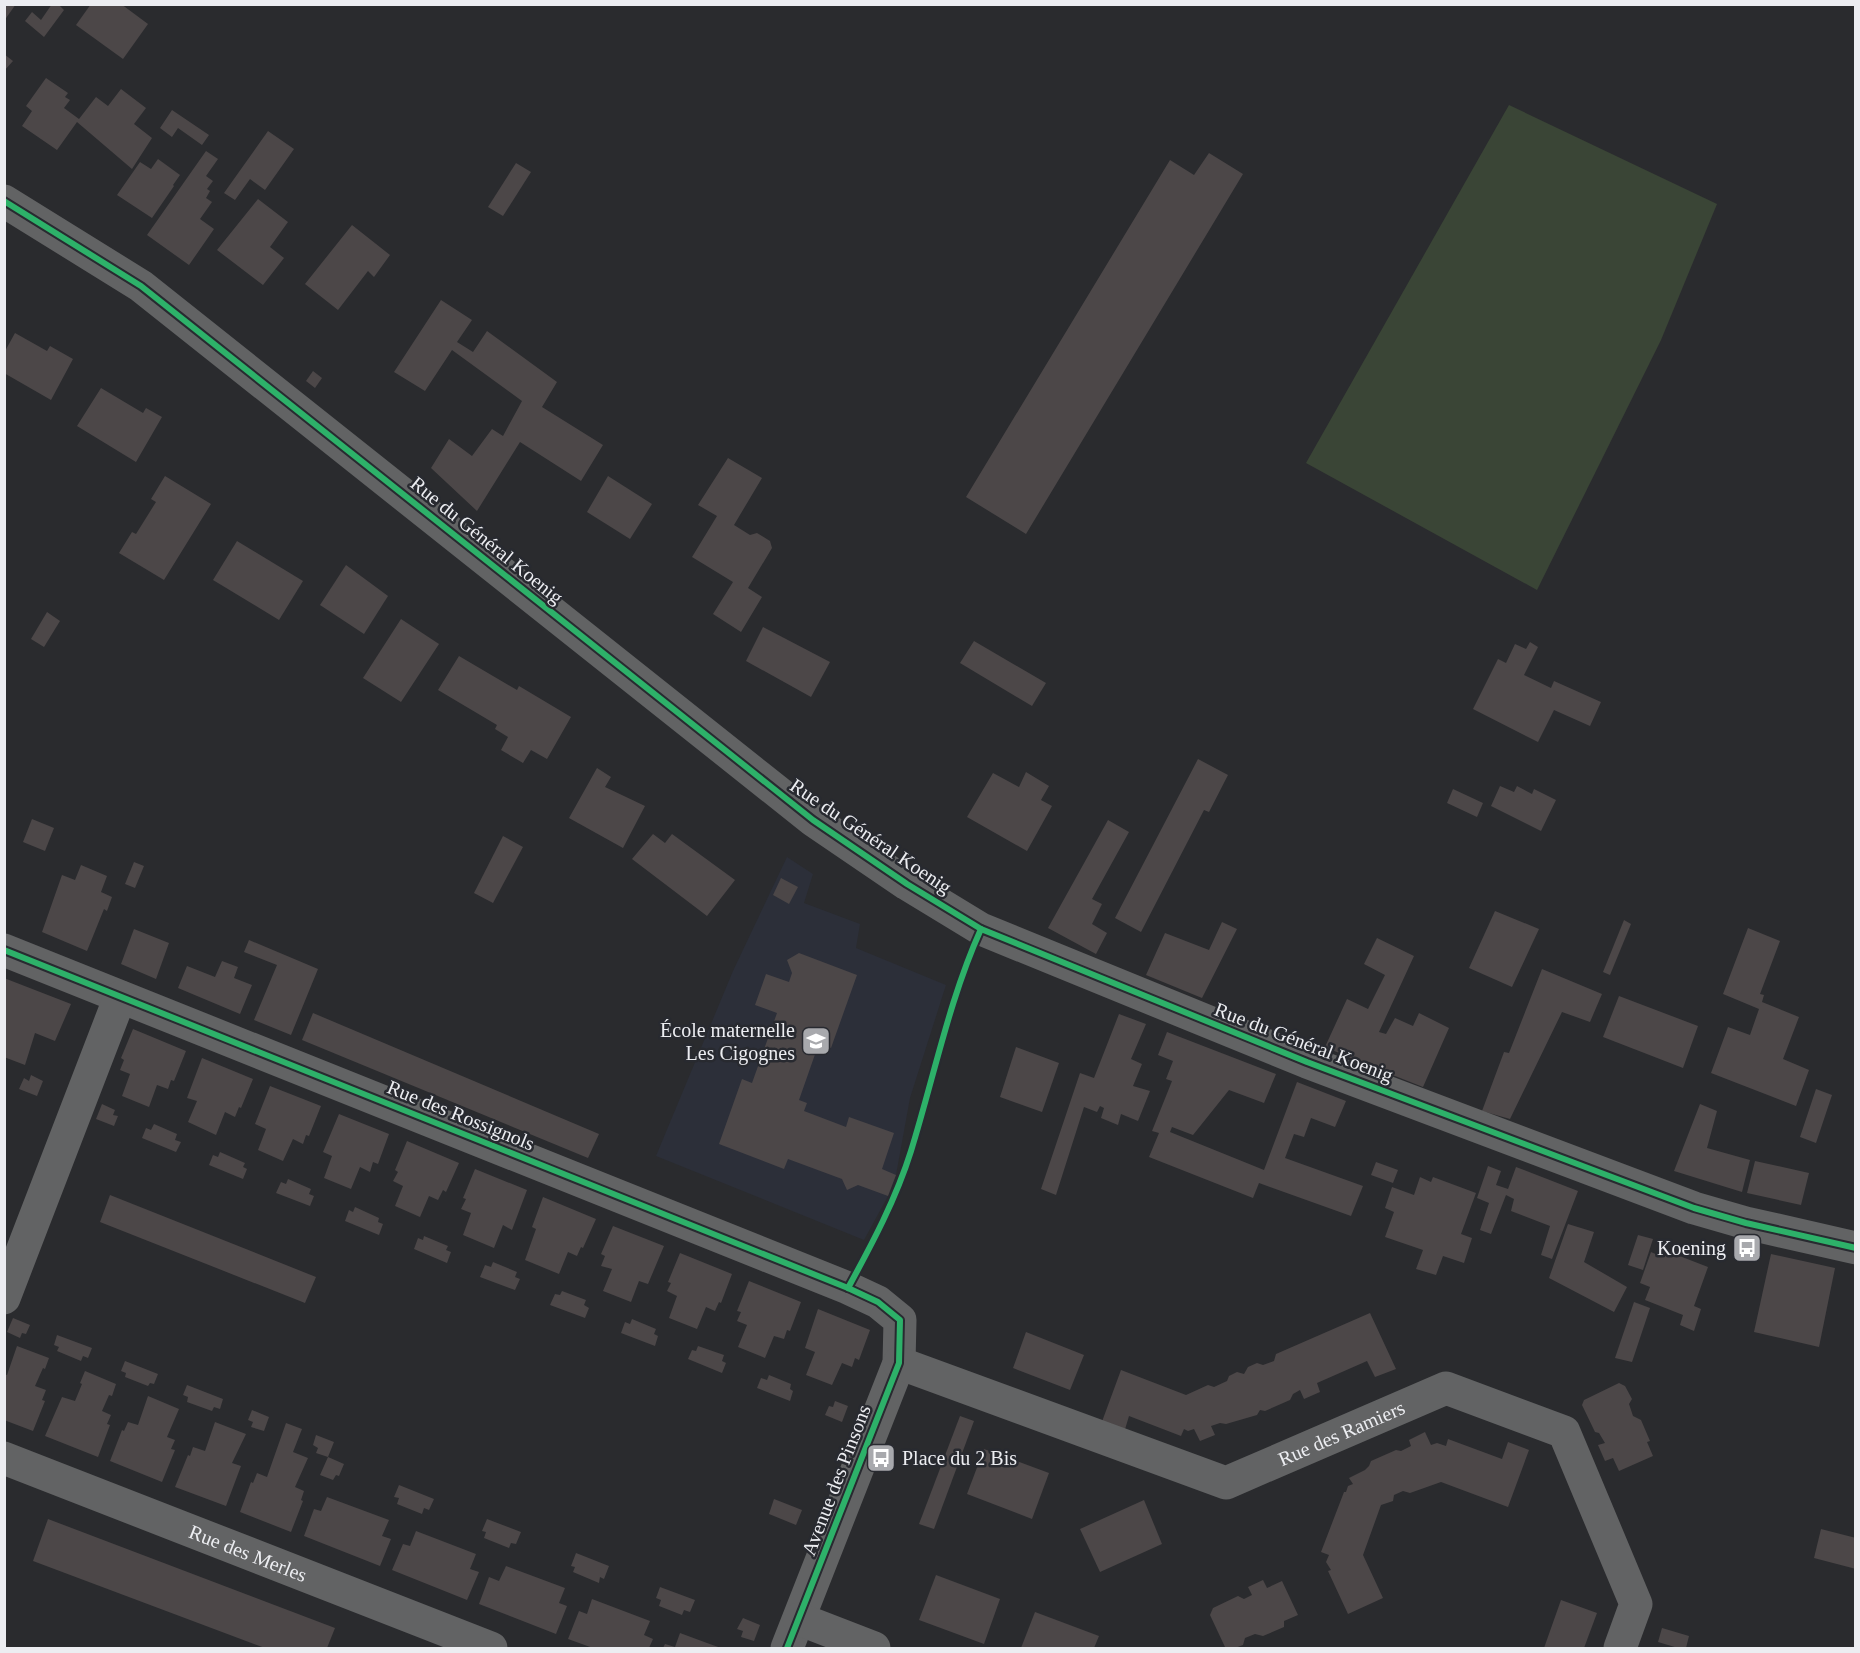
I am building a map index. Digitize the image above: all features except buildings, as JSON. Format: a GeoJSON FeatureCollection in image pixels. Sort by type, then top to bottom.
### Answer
{"type":"FeatureCollection","features":[{"type":"Feature","properties":{"kind":"street","name":"Rue du Général Koenig"},"geometry":{"type":"LineString","coordinates":[[4,201],[141,286],[813,820],[908,884],[981,929],[1307,1062],[1694,1208],[1746,1223],[1856,1248]]}},
{"type":"Feature","properties":{"kind":"street","name":"Rue des Rossignols"},"geometry":{"type":"LineString","coordinates":[[4,950],[848,1288],[878,1302],[900,1320]]}},
{"type":"Feature","properties":{"kind":"street"},"geometry":{"type":"LineString","coordinates":[[4,1298],[120,997]]}},
{"type":"Feature","properties":{"kind":"street","name":"Avenue des Pinsons"},"geometry":{"type":"LineString","coordinates":[[793,1634],[899,1363],[900,1320]]}},
{"type":"Feature","properties":{"kind":"street","name":"Rue des Ramiers"},"geometry":{"type":"LineString","coordinates":[[899,1363],[1226,1483],[1446,1388],[1564,1432],[1635,1604],[1620,1648]]}},
{"type":"Feature","properties":{"kind":"street","name":"Rue des Merles"},"geometry":{"type":"LineString","coordinates":[[4,1458],[491,1648]]}},
{"type":"Feature","properties":{"kind":"street"},"geometry":{"type":"LineString","coordinates":[[793,1634],[874,1648]]}},
{"type":"Feature","properties":{"kind":"shaded area","name":"École maternelle Les Cigognes"},"geometry":{"type":"Polygon","coordinates":[[[787,857],[813,874],[804,903],[860,924],[856,948],[946,985],[910,1098],[896,1175],[888,1196],[864,1240],[656,1156],[733,971],[787,857]]]}},
{"type":"Feature","properties":{"kind":"green space"},"geometry":{"type":"Polygon","coordinates":[[[1509,105],[1717,204],[1661,340],[1537,590],[1306,463],[1509,105]]]}},
{"type":"Feature","properties":{"kind":"cycle path"},"geometry":{"type":"LineString","coordinates":[[4,201],[141,286],[813,820],[907,884],[981,929],[1307,1062],[1694,1208],[1746,1223],[1856,1248]]}},
{"type":"Feature","properties":{"kind":"cycle path"},"geometry":{"type":"LineString","coordinates":[[848,1288],[883,1221],[905,1169],[951,1011],[981,929]]}},
{"type":"Feature","properties":{"kind":"cycle path"},"geometry":{"type":"LineString","coordinates":[[4,950],[848,1288],[878,1302],[900,1320],[899,1363],[787,1648]]}},
{"type":"Feature","properties":{"kind":"place","name":"École maternelle Les Cigognes"},"geometry":{"type":"Point","coordinates":[816,1041]}},
{"type":"Feature","properties":{"kind":"place","name":"Koening"},"geometry":{"type":"Point","coordinates":[1747,1248]}},
{"type":"Feature","properties":{"kind":"place","name":"Place du 2 Bis"},"geometry":{"type":"Point","coordinates":[881,1458]}}]}
